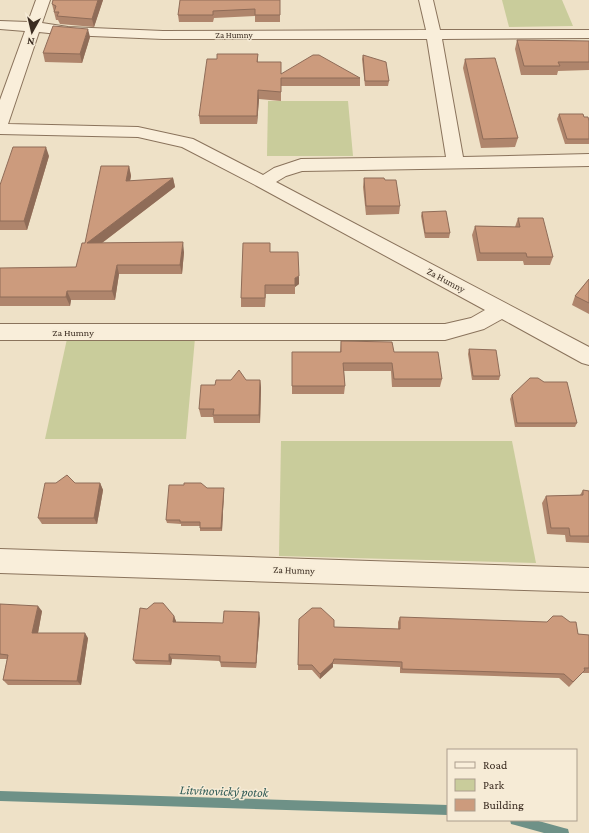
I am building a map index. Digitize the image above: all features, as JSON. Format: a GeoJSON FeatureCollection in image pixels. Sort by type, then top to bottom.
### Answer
{"type":"FeatureCollection","features":[{"type":"Feature","properties":{"kind":"street"},"geometry":{"type":"LineString","coordinates":[[0,123],[35,27],[43,0]]}},
{"type":"Feature","properties":{"kind":"street"},"geometry":{"type":"LineString","coordinates":[[426,0],[434,35],[456,162]]}},
{"type":"Feature","properties":{"kind":"street","name":"Za Humny"},"geometry":{"type":"LineString","coordinates":[[0,25],[68,31],[163,35],[589,34]]}},
{"type":"Feature","properties":{"kind":"street","name":"Za Humny"},"geometry":{"type":"LineString","coordinates":[[0,129],[138,132],[187,143],[263,182],[589,357]]}},
{"type":"Feature","properties":{"kind":"street"},"geometry":{"type":"LineString","coordinates":[[263,182],[280,172],[301,165],[589,160]]}},
{"type":"Feature","properties":{"kind":"street","name":"Za Humny"},"geometry":{"type":"LineString","coordinates":[[0,332],[445,332],[477,324],[502,310]]}},
{"type":"Feature","properties":{"kind":"street","name":"Za Humny"},"geometry":{"type":"LineString","coordinates":[[0,561],[589,580]]}},
{"type":"Feature","properties":{"kind":"green space"},"geometry":{"type":"Polygon","coordinates":[[[502,0],[562,0],[573,26],[509,27],[502,0]]]}},
{"type":"Feature","properties":{"kind":"green space"},"geometry":{"type":"Polygon","coordinates":[[[268,101],[348,101],[353,156],[267,156],[268,101]]]}},
{"type":"Feature","properties":{"kind":"green space"},"geometry":{"type":"Polygon","coordinates":[[[195,338],[186,439],[45,439],[67,339],[195,338]]]}},
{"type":"Feature","properties":{"kind":"green space"},"geometry":{"type":"Polygon","coordinates":[[[281,441],[512,441],[536,563],[279,556],[281,441]]]}},
{"type":"Feature","properties":{"kind":"building"},"geometry":{"type":"Polygon","coordinates":[[[53,0],[98,0],[92,19],[57,16],[59,12],[54,12],[56,6],[52,4],[53,0]]]}},
{"type":"Feature","properties":{"kind":"building"},"geometry":{"type":"Polygon","coordinates":[[[180,0],[280,0],[280,15],[255,15],[255,9],[213,11],[213,15],[178,15],[180,0]]]}},
{"type":"Feature","properties":{"kind":"building"},"geometry":{"type":"Polygon","coordinates":[[[53,26],[88,29],[80,54],[43,53],[53,26]]]}},
{"type":"Feature","properties":{"kind":"building"},"geometry":{"type":"Polygon","coordinates":[[[517,40],[589,41],[589,62],[558,62],[560,66],[524,66],[517,40]]]}},
{"type":"Feature","properties":{"kind":"building"},"geometry":{"type":"Polygon","coordinates":[[[217,54],[258,54],[257,62],[281,62],[281,74],[313,55],[319,55],[360,78],[281,78],[281,92],[258,90],[257,116],[199,116],[207,59],[217,59],[217,54]]]}},
{"type":"Feature","properties":{"kind":"building"},"geometry":{"type":"Polygon","coordinates":[[[363,55],[386,62],[389,81],[365,81],[363,55]]]}},
{"type":"Feature","properties":{"kind":"building"},"geometry":{"type":"Polygon","coordinates":[[[495,58],[518,138],[483,139],[465,59],[495,58]]]}},
{"type":"Feature","properties":{"kind":"building"},"geometry":{"type":"Polygon","coordinates":[[[559,114],[583,114],[584,117],[588,117],[589,139],[567,139],[559,114]]]}},
{"type":"Feature","properties":{"kind":"building"},"geometry":{"type":"Polygon","coordinates":[[[13,147],[46,147],[24,221],[0,221],[0,185],[13,147]]]}},
{"type":"Feature","properties":{"kind":"building"},"geometry":{"type":"Polygon","coordinates":[[[101,166],[129,166],[126,181],[173,178],[87,243],[183,242],[180,265],[117,265],[112,291],[67,291],[66,297],[0,297],[0,268],[76,267],[82,243],[85,243],[101,166]]]}},
{"type":"Feature","properties":{"kind":"building"},"geometry":{"type":"Polygon","coordinates":[[[364,178],[384,178],[385,180],[396,180],[400,206],[366,206],[364,178]]]}},
{"type":"Feature","properties":{"kind":"building"},"geometry":{"type":"Polygon","coordinates":[[[446,211],[450,233],[425,233],[422,212],[446,211]]]}},
{"type":"Feature","properties":{"kind":"building"},"geometry":{"type":"Polygon","coordinates":[[[518,218],[543,218],[553,257],[527,257],[526,253],[480,253],[475,226],[520,227],[518,218]]]}},
{"type":"Feature","properties":{"kind":"building"},"geometry":{"type":"Polygon","coordinates":[[[243,243],[270,243],[270,252],[298,252],[299,276],[295,278],[295,285],[265,285],[265,298],[241,298],[243,243]]]}},
{"type":"Feature","properties":{"kind":"building"},"geometry":{"type":"Polygon","coordinates":[[[589,279],[589,303],[575,296],[589,279]]]}},
{"type":"Feature","properties":{"kind":"building"},"geometry":{"type":"Polygon","coordinates":[[[341,341],[392,342],[394,352],[438,352],[442,379],[394,379],[392,363],[343,363],[345,386],[292,386],[292,352],[341,352],[341,341]]]}},
{"type":"Feature","properties":{"kind":"building"},"geometry":{"type":"Polygon","coordinates":[[[469,349],[496,350],[500,376],[473,376],[469,349]]]}},
{"type":"Feature","properties":{"kind":"building"},"geometry":{"type":"Polygon","coordinates":[[[239,370],[246,380],[260,380],[259,415],[213,415],[214,409],[199,409],[201,385],[215,385],[216,380],[231,380],[239,370]]]}},
{"type":"Feature","properties":{"kind":"building"},"geometry":{"type":"Polygon","coordinates":[[[530,378],[538,378],[544,382],[567,382],[577,423],[517,423],[512,395],[530,378]]]}},
{"type":"Feature","properties":{"kind":"building"},"geometry":{"type":"Polygon","coordinates":[[[67,475],[75,483],[100,483],[94,518],[38,518],[45,483],[56,483],[67,475]]]}},
{"type":"Feature","properties":{"kind":"building"},"geometry":{"type":"Polygon","coordinates":[[[184,483],[201,483],[207,488],[224,488],[221,528],[200,528],[200,522],[166,520],[169,485],[184,485],[184,483]]]}},
{"type":"Feature","properties":{"kind":"building"},"geometry":{"type":"Polygon","coordinates":[[[583,490],[589,491],[589,536],[570,536],[569,528],[551,528],[546,496],[583,495],[583,490]]]}},
{"type":"Feature","properties":{"kind":"building"},"geometry":{"type":"Polygon","coordinates":[[[154,603],[163,603],[174,616],[173,622],[223,623],[224,611],[259,612],[256,663],[220,662],[220,656],[169,654],[169,661],[133,660],[140,608],[147,609],[154,603]]]}},
{"type":"Feature","properties":{"kind":"building"},"geometry":{"type":"Polygon","coordinates":[[[0,604],[38,606],[32,633],[85,633],[77,681],[3,680],[8,655],[0,654],[0,604]]]}},
{"type":"Feature","properties":{"kind":"building"},"geometry":{"type":"Polygon","coordinates":[[[312,608],[321,608],[334,620],[334,627],[400,629],[400,617],[547,622],[553,616],[562,616],[570,622],[576,622],[578,634],[589,635],[589,668],[584,668],[585,670],[573,682],[564,674],[402,669],[402,662],[334,659],[333,662],[320,674],[312,665],[298,665],[299,619],[312,608]]]}},
{"type":"Feature","properties":{"kind":"waterway","name":"Litvínovický potok"},"geometry":{"type":"LineString","coordinates":[[0,796],[447,810]]}},
{"type":"Feature","properties":{"kind":"waterway","name":"Litvínovický potok"},"geometry":{"type":"LineString","coordinates":[[519,821],[564,833]]}}]}
